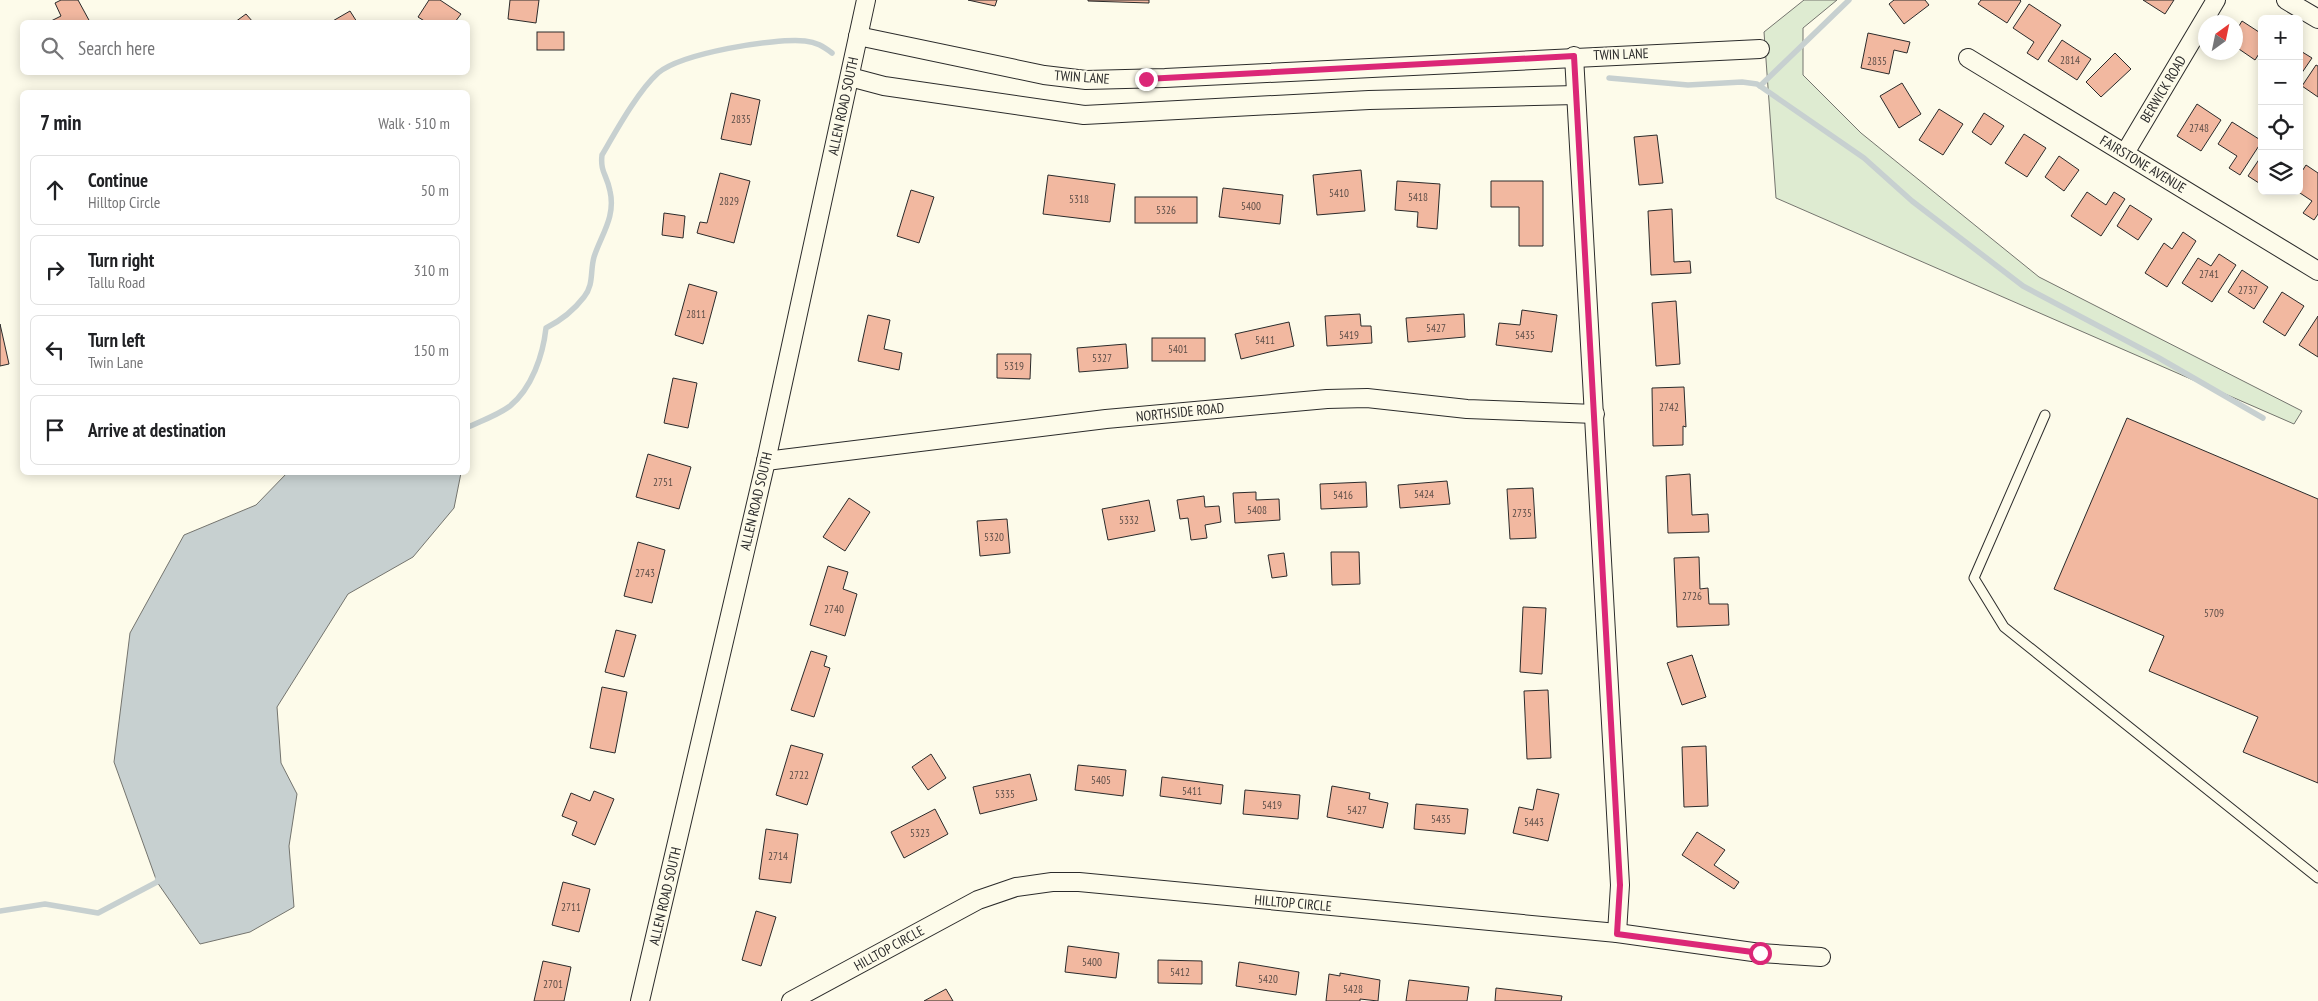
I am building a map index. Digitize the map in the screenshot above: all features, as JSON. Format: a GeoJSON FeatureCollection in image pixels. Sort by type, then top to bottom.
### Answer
{"type":"FeatureCollection","features":[{"type":"Feature","properties":{"kind":"street","name":"ALLEN ROAD SOUTH"},"geometry":{"type":"LineString","coordinates":[[640,1001],[766,460],[866,0]]}},
{"type":"Feature","properties":{"kind":"street","name":"BERWICK ROAD"},"geometry":{"type":"LineString","coordinates":[[2125,153],[2216,0]]}},
{"type":"Feature","properties":{"kind":"street"},"geometry":{"type":"LineString","coordinates":[[2286,0],[2318,19]]}},
{"type":"Feature","properties":{"kind":"street","name":"TWIN LANE"},"geometry":{"type":"LineString","coordinates":[[858,36],[1044,75],[1086,80],[1164,78],[1574,56],[1760,49]]}},
{"type":"Feature","properties":{"kind":"street"},"geometry":{"type":"LineString","coordinates":[[1574,56],[1620,885],[1617,934]]}},
{"type":"Feature","properties":{"kind":"street","name":"FAIRSTONE AVENUE"},"geometry":{"type":"LineString","coordinates":[[1968,58],[2318,270]]}},
{"type":"Feature","properties":{"kind":"street"},"geometry":{"type":"LineString","coordinates":[[850,77],[884,86],[1084,115],[1359,100],[1576,95]]}},
{"type":"Feature","properties":{"kind":"street","name":"NORTHSIDE ROAD"},"geometry":{"type":"LineString","coordinates":[[766,460],[1106,420],[1327,399],[1367,398],[1514,412],[1595,414]]}},
{"type":"Feature","properties":{"kind":"street","name":"HILLTOP CIRCLE"},"geometry":{"type":"LineString","coordinates":[[791,1001],[978,900],[1016,887],[1052,882],[1079,882],[1617,934],[1760,953],[1821,957]]}},
{"type":"Feature","properties":{"kind":"lane"},"geometry":{"type":"LineString","coordinates":[[2044,415],[1974,578],[2004,627],[2318,878]]}},
{"type":"Feature","properties":{"kind":"green space"},"geometry":{"type":"Polygon","coordinates":[[[1804,0],[1837,0],[1803,28],[1803,75],[1861,133],[2039,277],[2302,411],[2294,424],[1776,198],[1764,32],[1804,0]]]}},
{"type":"Feature","properties":{"kind":"shaded area"},"geometry":{"type":"Polygon","coordinates":[[[285,475],[461,475],[454,508],[413,557],[348,594],[277,707],[281,763],[297,794],[289,846],[294,907],[250,932],[200,944],[157,882],[114,762],[130,633],[184,535],[256,505],[285,475]]]}},
{"type":"Feature","properties":{"kind":"building"},"geometry":{"type":"Polygon","coordinates":[[[61,0],[78,0],[89,20],[53,20],[61,16],[55,3],[61,0]]]}},
{"type":"Feature","properties":{"kind":"building"},"geometry":{"type":"Polygon","coordinates":[[[429,0],[440,0],[461,14],[456,20],[423,20],[418,17],[429,0]]]}},
{"type":"Feature","properties":{"kind":"building"},"geometry":{"type":"Polygon","coordinates":[[[510,0],[539,0],[536,23],[508,19],[510,0]]]}},
{"type":"Feature","properties":{"kind":"building"},"geometry":{"type":"Polygon","coordinates":[[[968,0],[997,0],[995,6],[968,0]]]}},
{"type":"Feature","properties":{"kind":"building"},"geometry":{"type":"Polygon","coordinates":[[[1149,0],[1149,3],[1088,1],[1149,0]]]}},
{"type":"Feature","properties":{"kind":"building"},"geometry":{"type":"Polygon","coordinates":[[[1894,0],[1925,0],[1929,5],[1904,24],[1889,4],[1894,0]]]}},
{"type":"Feature","properties":{"kind":"building"},"geometry":{"type":"Polygon","coordinates":[[[1981,0],[2021,1],[2007,23],[1978,4],[1981,0]]]}},
{"type":"Feature","properties":{"kind":"building"},"geometry":{"type":"Polygon","coordinates":[[[2143,0],[2174,0],[2165,14],[2143,0]]]}},
{"type":"Feature","properties":{"kind":"building"},"geometry":{"type":"Polygon","coordinates":[[[2029,4],[2061,25],[2038,60],[2027,53],[2034,42],[2013,28],[2029,4]]]}},
{"type":"Feature","properties":{"kind":"building"},"geometry":{"type":"Polygon","coordinates":[[[350,11],[356,20],[334,20],[350,11]]]}},
{"type":"Feature","properties":{"kind":"building"},"geometry":{"type":"Polygon","coordinates":[[[246,14],[251,20],[238,20],[246,14]]]}},
{"type":"Feature","properties":{"kind":"building"},"geometry":{"type":"Polygon","coordinates":[[[2243,22],[2258,31],[2258,55],[2255,60],[2243,52],[2243,22]]]}},
{"type":"Feature","properties":{"kind":"building"},"geometry":{"type":"Polygon","coordinates":[[[537,32],[564,32],[564,50],[537,50],[537,32]]]}},
{"type":"Feature","properties":{"kind":"building"},"geometry":{"type":"Polygon","coordinates":[[[1868,33],[1910,42],[1907,53],[1894,50],[1889,74],[1861,68],[1868,33]]]}},
{"type":"Feature","properties":{"kind":"building"},"geometry":{"type":"Polygon","coordinates":[[[2062,40],[2091,59],[2077,80],[2048,61],[2062,40]]]}},
{"type":"Feature","properties":{"kind":"building"},"geometry":{"type":"Polygon","coordinates":[[[2303,52],[2312,58],[2303,71],[2303,52]]]}},
{"type":"Feature","properties":{"kind":"building"},"geometry":{"type":"Polygon","coordinates":[[[2115,53],[2131,69],[2101,97],[2086,82],[2115,53]]]}},
{"type":"Feature","properties":{"kind":"building"},"geometry":{"type":"Polygon","coordinates":[[[2316,65],[2318,66],[2318,97],[2303,87],[2316,65]]]}},
{"type":"Feature","properties":{"kind":"building"},"geometry":{"type":"Polygon","coordinates":[[[1902,83],[1921,114],[1899,128],[1880,96],[1902,83]]]}},
{"type":"Feature","properties":{"kind":"building"},"geometry":{"type":"Polygon","coordinates":[[[731,93],[760,100],[751,145],[721,139],[731,93]]]}},
{"type":"Feature","properties":{"kind":"building"},"geometry":{"type":"Polygon","coordinates":[[[2197,104],[2221,120],[2201,151],[2177,136],[2197,104]]]}},
{"type":"Feature","properties":{"kind":"building"},"geometry":{"type":"Polygon","coordinates":[[[1939,109],[1963,124],[1943,155],[1919,140],[1939,109]]]}},
{"type":"Feature","properties":{"kind":"building"},"geometry":{"type":"Polygon","coordinates":[[[1984,113],[2004,126],[1991,145],[1972,132],[1984,113]]]}},
{"type":"Feature","properties":{"kind":"building"},"geometry":{"type":"Polygon","coordinates":[[[2232,122],[2258,138],[2258,147],[2240,175],[2229,168],[2237,156],[2218,144],[2232,122]]]}},
{"type":"Feature","properties":{"kind":"building"},"geometry":{"type":"Polygon","coordinates":[[[2024,134],[2046,148],[2027,177],[2005,163],[2024,134]]]}},
{"type":"Feature","properties":{"kind":"building"},"geometry":{"type":"Polygon","coordinates":[[[1657,135],[1663,183],[1639,185],[1634,137],[1657,135]]]}},
{"type":"Feature","properties":{"kind":"building"},"geometry":{"type":"Polygon","coordinates":[[[2059,156],[2079,170],[2064,191],[2045,177],[2059,156]]]}},
{"type":"Feature","properties":{"kind":"building"},"geometry":{"type":"Polygon","coordinates":[[[2258,161],[2258,182],[2248,176],[2258,161]]]}},
{"type":"Feature","properties":{"kind":"building"},"geometry":{"type":"Polygon","coordinates":[[[2306,165],[2318,173],[2318,214],[2314,220],[2303,213],[2312,201],[2303,195],[2303,170],[2306,165]]]}},
{"type":"Feature","properties":{"kind":"building"},"geometry":{"type":"Polygon","coordinates":[[[1361,170],[1365,211],[1317,215],[1313,175],[1361,170]]]}},
{"type":"Feature","properties":{"kind":"building"},"geometry":{"type":"Polygon","coordinates":[[[720,173],[750,181],[734,243],[697,233],[700,222],[707,223],[720,173]]]}},
{"type":"Feature","properties":{"kind":"building"},"geometry":{"type":"Polygon","coordinates":[[[1048,175],[1115,184],[1110,222],[1043,214],[1048,175]]]}},
{"type":"Feature","properties":{"kind":"building"},"geometry":{"type":"Polygon","coordinates":[[[1397,181],[1440,184],[1437,229],[1417,227],[1418,212],[1395,210],[1397,181]]]}},
{"type":"Feature","properties":{"kind":"building"},"geometry":{"type":"Polygon","coordinates":[[[1491,181],[1543,181],[1543,246],[1519,246],[1519,207],[1491,207],[1491,181]]]}},
{"type":"Feature","properties":{"kind":"building"},"geometry":{"type":"Polygon","coordinates":[[[1223,188],[1283,195],[1280,224],[1219,217],[1223,188]]]}},
{"type":"Feature","properties":{"kind":"building"},"geometry":{"type":"Polygon","coordinates":[[[911,190],[934,197],[919,243],[897,236],[911,190]]]}},
{"type":"Feature","properties":{"kind":"building"},"geometry":{"type":"Polygon","coordinates":[[[2087,192],[2106,205],[2114,192],[2125,199],[2101,236],[2071,216],[2087,192]]]}},
{"type":"Feature","properties":{"kind":"building"},"geometry":{"type":"Polygon","coordinates":[[[1135,197],[1197,197],[1197,223],[1135,223],[1135,197]]]}},
{"type":"Feature","properties":{"kind":"building"},"geometry":{"type":"Polygon","coordinates":[[[2130,205],[2152,219],[2138,240],[2117,226],[2130,205]]]}},
{"type":"Feature","properties":{"kind":"building"},"geometry":{"type":"Polygon","coordinates":[[[1672,209],[1674,262],[1690,261],[1691,273],[1651,275],[1648,211],[1672,209]]]}},
{"type":"Feature","properties":{"kind":"building"},"geometry":{"type":"Polygon","coordinates":[[[664,213],[685,216],[683,238],[662,235],[664,213]]]}},
{"type":"Feature","properties":{"kind":"building"},"geometry":{"type":"Polygon","coordinates":[[[2183,232],[2196,241],[2167,287],[2145,273],[2164,243],[2172,249],[2183,232]]]}},
{"type":"Feature","properties":{"kind":"building"},"geometry":{"type":"Polygon","coordinates":[[[2219,254],[2236,265],[2212,302],[2182,283],[2198,258],[2211,266],[2219,254]]]}},
{"type":"Feature","properties":{"kind":"building"},"geometry":{"type":"Polygon","coordinates":[[[2242,270],[2268,287],[2254,309],[2228,292],[2242,270]]]}},
{"type":"Feature","properties":{"kind":"building"},"geometry":{"type":"Polygon","coordinates":[[[689,284],[717,292],[703,344],[675,335],[689,284]]]}},
{"type":"Feature","properties":{"kind":"building"},"geometry":{"type":"Polygon","coordinates":[[[2282,292],[2304,306],[2285,336],[2263,322],[2282,292]]]}},
{"type":"Feature","properties":{"kind":"building"},"geometry":{"type":"Polygon","coordinates":[[[1676,301],[1680,364],[1656,366],[1652,303],[1676,301]]]}},
{"type":"Feature","properties":{"kind":"building"},"geometry":{"type":"Polygon","coordinates":[[[1522,310],[1557,315],[1552,352],[1496,345],[1499,323],[1520,325],[1522,310]]]}},
{"type":"Feature","properties":{"kind":"building"},"geometry":{"type":"Polygon","coordinates":[[[1360,314],[1361,326],[1371,326],[1372,343],[1327,346],[1325,316],[1360,314]]]}},
{"type":"Feature","properties":{"kind":"building"},"geometry":{"type":"Polygon","coordinates":[[[1464,314],[1465,337],[1408,342],[1406,318],[1464,314]]]}},
{"type":"Feature","properties":{"kind":"building"},"geometry":{"type":"Polygon","coordinates":[[[868,315],[890,320],[884,349],[902,353],[899,370],[858,361],[868,315]]]}},
{"type":"Feature","properties":{"kind":"building"},"geometry":{"type":"Polygon","coordinates":[[[2318,316],[2318,357],[2299,345],[2318,316]]]}},
{"type":"Feature","properties":{"kind":"building"},"geometry":{"type":"Polygon","coordinates":[[[1289,322],[1294,346],[1241,359],[1235,334],[1289,322]]]}},
{"type":"Feature","properties":{"kind":"building"},"geometry":{"type":"Polygon","coordinates":[[[0,324],[9,364],[0,366],[0,324]]]}},
{"type":"Feature","properties":{"kind":"building"},"geometry":{"type":"Polygon","coordinates":[[[1152,338],[1205,338],[1205,361],[1152,361],[1152,338]]]}},
{"type":"Feature","properties":{"kind":"building"},"geometry":{"type":"Polygon","coordinates":[[[1126,344],[1128,368],[1079,372],[1077,348],[1126,344]]]}},
{"type":"Feature","properties":{"kind":"building"},"geometry":{"type":"Polygon","coordinates":[[[997,354],[1031,354],[1030,379],[997,378],[997,354]]]}},
{"type":"Feature","properties":{"kind":"building"},"geometry":{"type":"Polygon","coordinates":[[[673,378],[697,383],[688,428],[664,423],[673,378]]]}},
{"type":"Feature","properties":{"kind":"building"},"geometry":{"type":"Polygon","coordinates":[[[1684,387],[1686,427],[1683,426],[1683,445],[1653,446],[1652,388],[1684,387]]]}},
{"type":"Feature","properties":{"kind":"building"},"geometry":{"type":"Polygon","coordinates":[[[2127,418],[2318,499],[2318,783],[2243,752],[2258,717],[2149,671],[2164,636],[2054,589],[2127,418]]]}},
{"type":"Feature","properties":{"kind":"building"},"geometry":{"type":"Polygon","coordinates":[[[648,454],[691,467],[679,509],[636,497],[648,454]]]}},
{"type":"Feature","properties":{"kind":"building"},"geometry":{"type":"Polygon","coordinates":[[[1690,474],[1692,515],[1708,514],[1709,532],[1668,533],[1666,476],[1690,474]]]}},
{"type":"Feature","properties":{"kind":"building"},"geometry":{"type":"Polygon","coordinates":[[[1447,481],[1450,504],[1400,508],[1398,485],[1447,481]]]}},
{"type":"Feature","properties":{"kind":"building"},"geometry":{"type":"Polygon","coordinates":[[[1366,482],[1367,507],[1321,509],[1320,484],[1366,482]]]}},
{"type":"Feature","properties":{"kind":"building"},"geometry":{"type":"Polygon","coordinates":[[[1533,488],[1536,538],[1510,539],[1507,489],[1533,488]]]}},
{"type":"Feature","properties":{"kind":"building"},"geometry":{"type":"Polygon","coordinates":[[[1256,492],[1256,500],[1279,499],[1280,520],[1235,523],[1233,493],[1256,492]]]}},
{"type":"Feature","properties":{"kind":"building"},"geometry":{"type":"Polygon","coordinates":[[[1204,496],[1205,507],[1219,506],[1221,522],[1205,525],[1207,538],[1191,540],[1188,518],[1180,519],[1177,500],[1204,496]]]}},
{"type":"Feature","properties":{"kind":"building"},"geometry":{"type":"Polygon","coordinates":[[[849,498],[870,512],[845,551],[823,537],[849,498]]]}},
{"type":"Feature","properties":{"kind":"building"},"geometry":{"type":"Polygon","coordinates":[[[1149,500],[1155,531],[1108,540],[1102,509],[1149,500]]]}},
{"type":"Feature","properties":{"kind":"building"},"geometry":{"type":"Polygon","coordinates":[[[1007,519],[1010,553],[980,556],[977,521],[1007,519]]]}},
{"type":"Feature","properties":{"kind":"building"},"geometry":{"type":"Polygon","coordinates":[[[638,542],[665,550],[652,603],[624,596],[638,542]]]}},
{"type":"Feature","properties":{"kind":"building"},"geometry":{"type":"Polygon","coordinates":[[[1331,552],[1359,552],[1360,584],[1332,585],[1331,552]]]}},
{"type":"Feature","properties":{"kind":"building"},"geometry":{"type":"Polygon","coordinates":[[[1284,553],[1287,576],[1272,578],[1268,555],[1284,553]]]}},
{"type":"Feature","properties":{"kind":"building"},"geometry":{"type":"Polygon","coordinates":[[[1699,557],[1700,589],[1708,588],[1709,604],[1728,604],[1729,625],[1677,627],[1674,558],[1699,557]]]}},
{"type":"Feature","properties":{"kind":"building"},"geometry":{"type":"Polygon","coordinates":[[[828,566],[848,572],[843,589],[857,594],[845,636],[810,625],[828,566]]]}},
{"type":"Feature","properties":{"kind":"building"},"geometry":{"type":"Polygon","coordinates":[[[1523,607],[1546,608],[1542,674],[1520,672],[1523,607]]]}},
{"type":"Feature","properties":{"kind":"building"},"geometry":{"type":"Polygon","coordinates":[[[616,630],[636,635],[624,677],[605,672],[616,630]]]}},
{"type":"Feature","properties":{"kind":"building"},"geometry":{"type":"Polygon","coordinates":[[[811,651],[827,656],[824,666],[830,668],[814,717],[791,710],[811,651]]]}},
{"type":"Feature","properties":{"kind":"building"},"geometry":{"type":"Polygon","coordinates":[[[1692,655],[1706,697],[1682,705],[1667,663],[1692,655]]]}},
{"type":"Feature","properties":{"kind":"building"},"geometry":{"type":"Polygon","coordinates":[[[602,687],[627,692],[615,753],[590,748],[602,687]]]}},
{"type":"Feature","properties":{"kind":"building"},"geometry":{"type":"Polygon","coordinates":[[[1548,690],[1551,758],[1527,759],[1524,691],[1548,690]]]}},
{"type":"Feature","properties":{"kind":"building"},"geometry":{"type":"Polygon","coordinates":[[[791,745],[823,754],[807,805],[776,795],[791,745]]]}},
{"type":"Feature","properties":{"kind":"building"},"geometry":{"type":"Polygon","coordinates":[[[1706,746],[1708,806],[1684,807],[1682,747],[1706,746]]]}},
{"type":"Feature","properties":{"kind":"building"},"geometry":{"type":"Polygon","coordinates":[[[931,754],[946,778],[928,790],[912,767],[931,754]]]}},
{"type":"Feature","properties":{"kind":"building"},"geometry":{"type":"Polygon","coordinates":[[[1078,765],[1126,770],[1123,796],[1075,790],[1078,765]]]}},
{"type":"Feature","properties":{"kind":"building"},"geometry":{"type":"Polygon","coordinates":[[[1030,774],[1037,800],[980,814],[973,787],[1030,774]]]}},
{"type":"Feature","properties":{"kind":"building"},"geometry":{"type":"Polygon","coordinates":[[[1162,777],[1223,785],[1221,804],[1160,796],[1162,777]]]}},
{"type":"Feature","properties":{"kind":"building"},"geometry":{"type":"Polygon","coordinates":[[[1332,786],[1370,793],[1369,799],[1388,803],[1383,828],[1327,817],[1332,786]]]}},
{"type":"Feature","properties":{"kind":"building"},"geometry":{"type":"Polygon","coordinates":[[[1537,789],[1559,794],[1548,841],[1513,833],[1519,807],[1533,810],[1537,789]]]}},
{"type":"Feature","properties":{"kind":"building"},"geometry":{"type":"Polygon","coordinates":[[[1245,790],[1300,795],[1298,819],[1243,814],[1245,790]]]}},
{"type":"Feature","properties":{"kind":"building"},"geometry":{"type":"Polygon","coordinates":[[[594,791],[614,799],[595,845],[572,835],[577,822],[562,816],[571,793],[590,801],[594,791]]]}},
{"type":"Feature","properties":{"kind":"building"},"geometry":{"type":"Polygon","coordinates":[[[1416,804],[1468,809],[1465,834],[1414,829],[1416,804]]]}},
{"type":"Feature","properties":{"kind":"building"},"geometry":{"type":"Polygon","coordinates":[[[935,809],[948,834],[904,858],[891,832],[935,809]]]}},
{"type":"Feature","properties":{"kind":"building"},"geometry":{"type":"Polygon","coordinates":[[[766,829],[798,834],[791,883],[759,879],[766,829]]]}},
{"type":"Feature","properties":{"kind":"building"},"geometry":{"type":"Polygon","coordinates":[[[1697,832],[1725,850],[1714,865],[1739,882],[1734,889],[1682,855],[1697,832]]]}},
{"type":"Feature","properties":{"kind":"building"},"geometry":{"type":"Polygon","coordinates":[[[563,882],[590,889],[579,932],[552,925],[563,882]]]}},
{"type":"Feature","properties":{"kind":"building"},"geometry":{"type":"Polygon","coordinates":[[[756,911],[776,917],[761,966],[742,960],[756,911]]]}},
{"type":"Feature","properties":{"kind":"building"},"geometry":{"type":"Polygon","coordinates":[[[1068,946],[1119,953],[1116,978],[1065,972],[1068,946]]]}},
{"type":"Feature","properties":{"kind":"building"},"geometry":{"type":"Polygon","coordinates":[[[1158,960],[1202,961],[1202,984],[1158,983],[1158,960]]]}},
{"type":"Feature","properties":{"kind":"building"},"geometry":{"type":"Polygon","coordinates":[[[543,961],[571,967],[564,1001],[534,1001],[543,961]]]}},
{"type":"Feature","properties":{"kind":"building"},"geometry":{"type":"Polygon","coordinates":[[[1239,962],[1299,972],[1296,995],[1236,986],[1239,962]]]}},
{"type":"Feature","properties":{"kind":"building"},"geometry":{"type":"Polygon","coordinates":[[[1340,973],[1380,980],[1378,1001],[1360,999],[1360,1001],[1326,1001],[1329,974],[1340,976],[1340,973]]]}},
{"type":"Feature","properties":{"kind":"building"},"geometry":{"type":"Polygon","coordinates":[[[1409,980],[1469,987],[1467,1001],[1406,1001],[1409,980]]]}},
{"type":"Feature","properties":{"kind":"building"},"geometry":{"type":"Polygon","coordinates":[[[1496,988],[1562,996],[1561,1001],[1495,1001],[1496,988]]]}},
{"type":"Feature","properties":{"kind":"building"},"geometry":{"type":"Polygon","coordinates":[[[946,989],[953,1001],[924,1001],[946,989]]]}},
{"type":"Feature","properties":{"kind":"waterway"},"geometry":{"type":"LineString","coordinates":[[1760,86],[1849,0]]}},
{"type":"Feature","properties":{"kind":"waterway"},"geometry":{"type":"LineString","coordinates":[[470,426],[500,412],[518,399],[530,381],[539,360],[546,328],[562,319],[580,302],[587,292],[591,283],[594,257],[607,226],[611,209],[610,191],[603,170],[602,155],[628,112],[650,81],[658,73],[670,66],[687,59],[728,48],[772,42],[805,41],[813,42],[832,53]]}},
{"type":"Feature","properties":{"kind":"waterway"},"geometry":{"type":"LineString","coordinates":[[1609,78],[1688,85],[1742,82],[1757,84],[1864,158],[1912,201],[2023,286],[2159,358],[2263,418]]}},
{"type":"Feature","properties":{"kind":"waterway"},"geometry":{"type":"LineString","coordinates":[[0,911],[45,904],[98,913],[157,882],[159,875]]}},
{"type":"Feature","properties":{"kind":"route"},"geometry":{"type":"LineString","coordinates":[[1146,79],[1574,56],[1620,885],[1617,934],[1760,953]]}}]}
